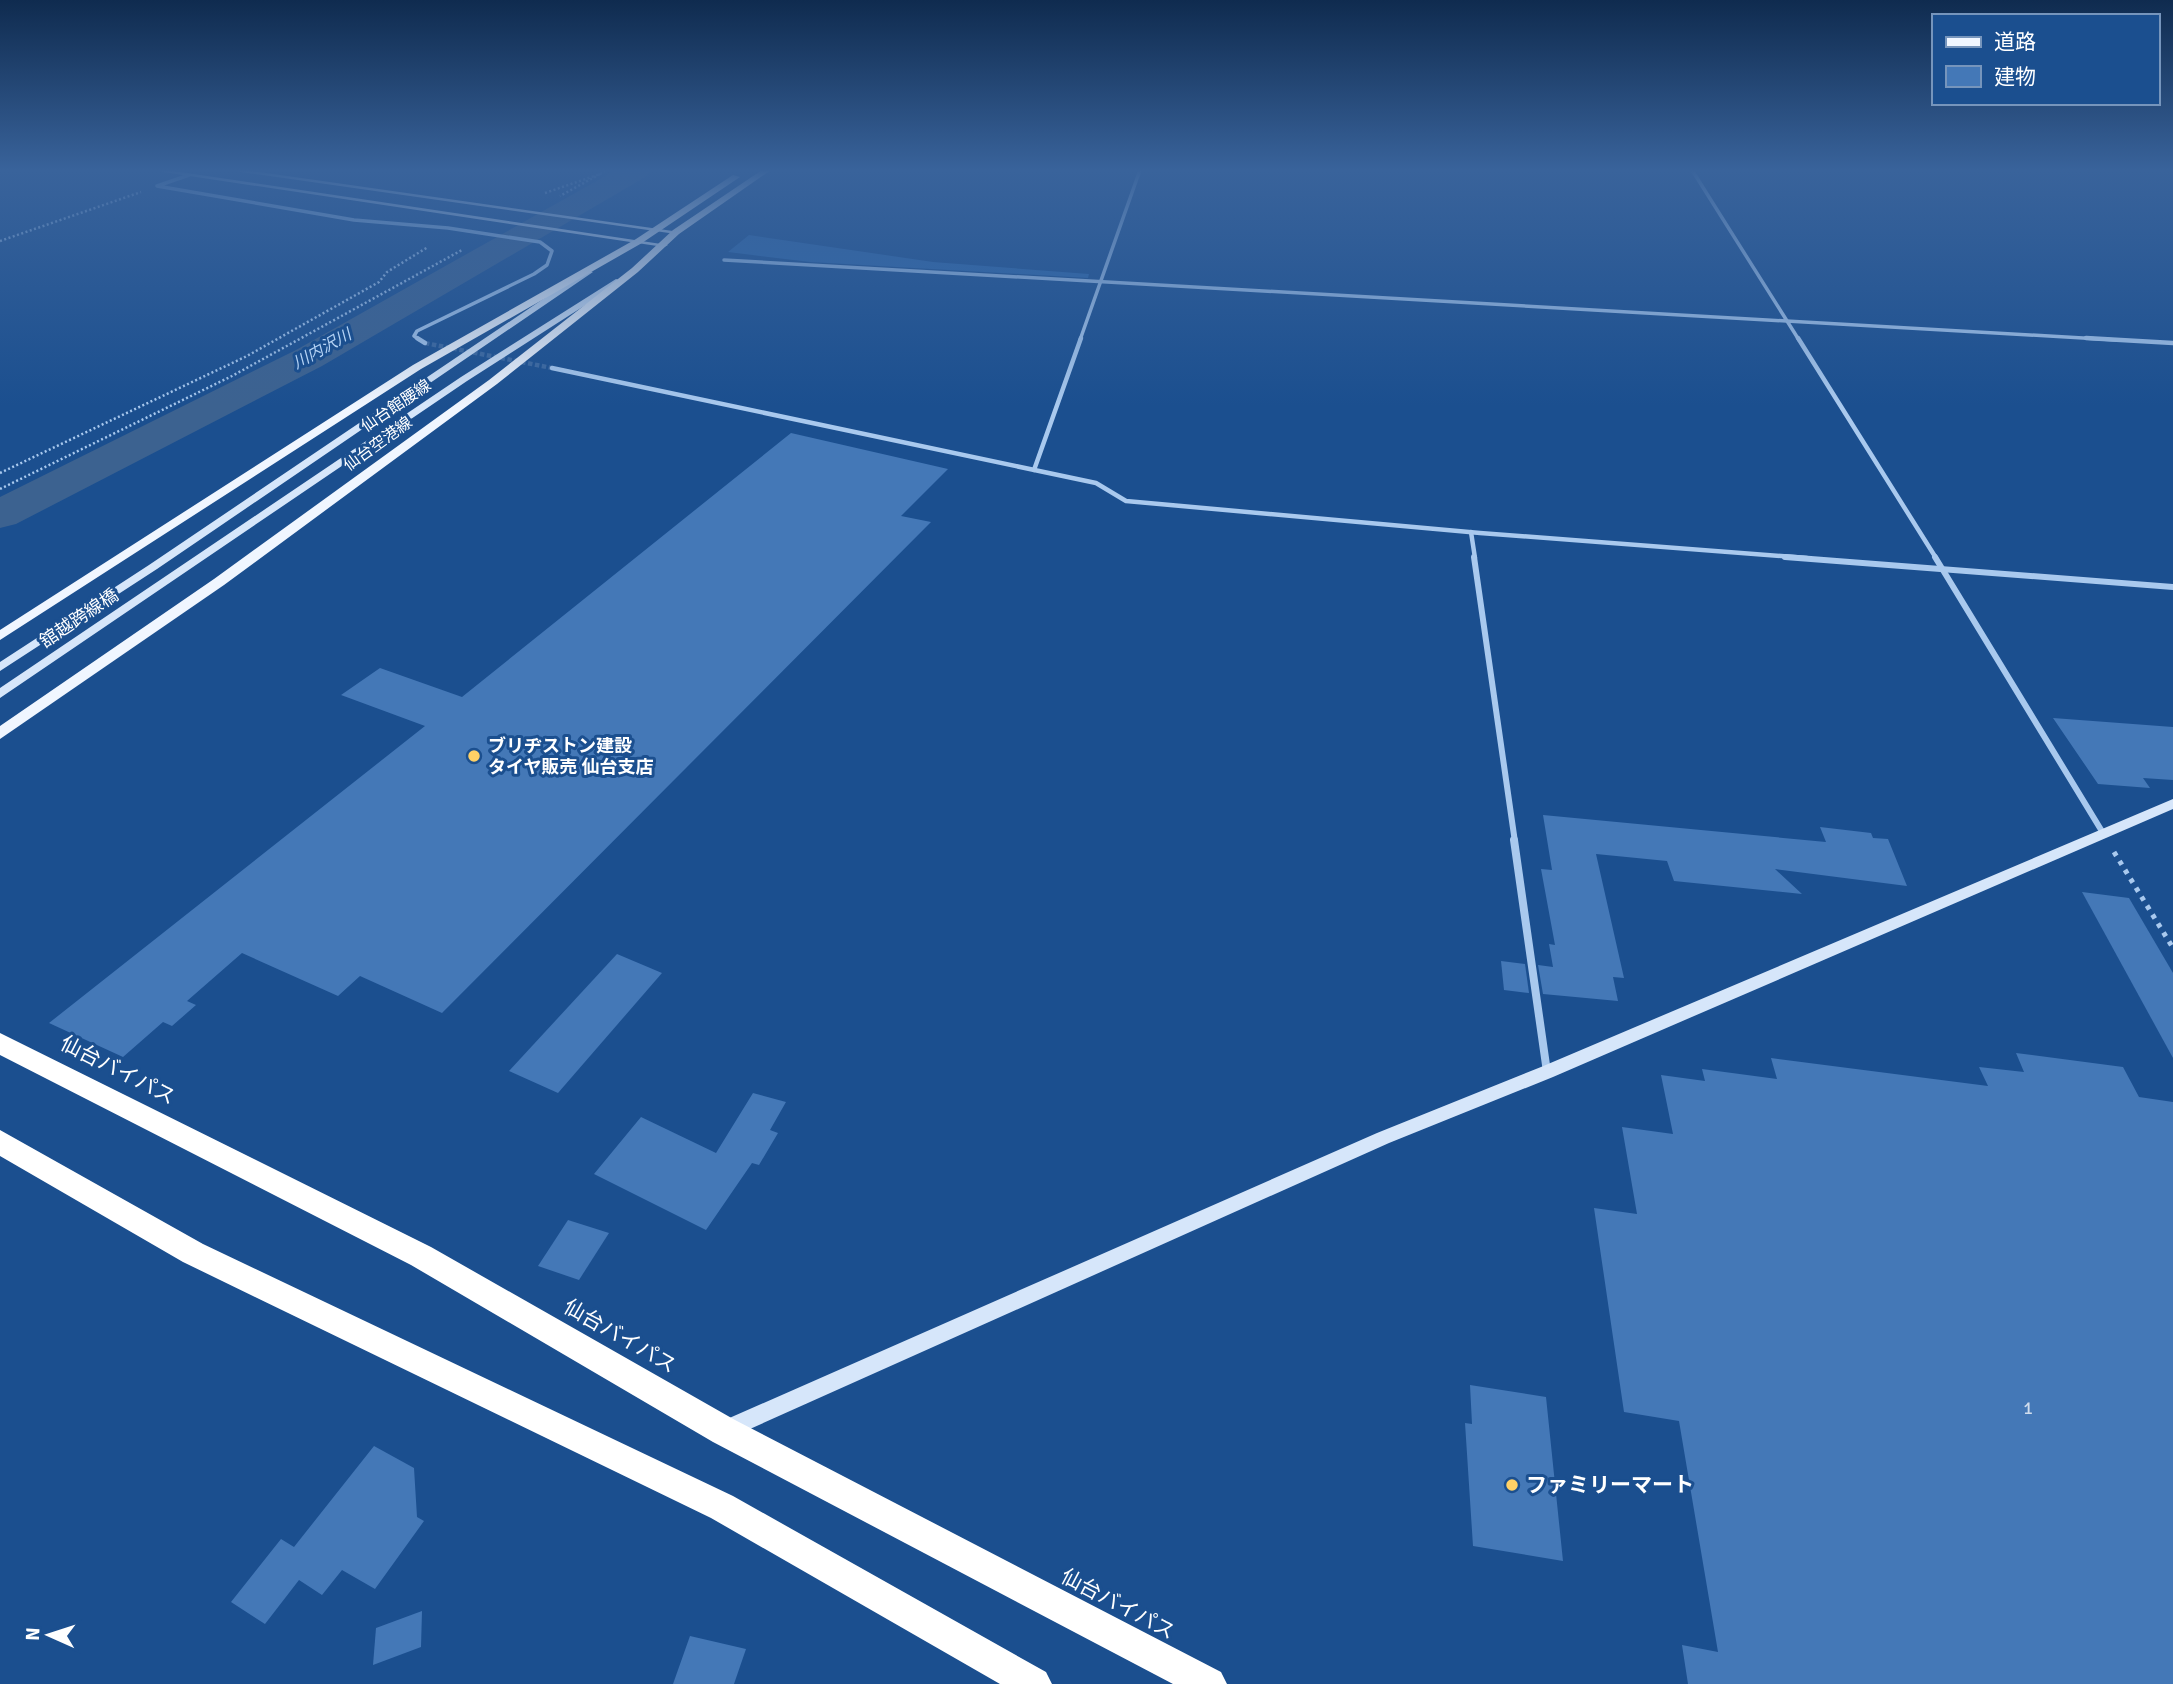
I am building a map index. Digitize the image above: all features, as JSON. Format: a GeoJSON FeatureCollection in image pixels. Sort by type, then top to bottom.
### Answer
{"type":"FeatureCollection","features":[{"type":"Feature","properties":{"kind":"highway","name":"仙台バイパス"},"geometry":{"type":"LineString","coordinates":[[0,1043],[421,1256],[724,1431],[1209,1684]]}},
{"type":"Feature","properties":{"kind":"highway"},"geometry":{"type":"LineString","coordinates":[[0,1142],[193,1253],[722,1507],[1034,1684]]}},
{"type":"Feature","properties":{"kind":"main road"},"geometry":{"type":"LineString","coordinates":[[0,636],[416,367],[627,249]]}},
{"type":"Feature","properties":{"kind":"main road","name":"仙台空港線"},"geometry":{"type":"LineString","coordinates":[[0,734],[219,582],[493,382],[660,249]]}},
{"type":"Feature","properties":{"kind":"main road","name":"仙台館腰線"},"geometry":{"type":"LineString","coordinates":[[153,567],[598,265]]}},
{"type":"Feature","properties":{"kind":"main road","name":"仙台館腰線"},"geometry":{"type":"LineString","coordinates":[[178,572],[464,379],[635,270]]}},
{"type":"Feature","properties":{"kind":"main road","name":"舘越跨線橋"},"geometry":{"type":"LineString","coordinates":[[0,667],[153,567]]}},
{"type":"Feature","properties":{"kind":"main road","name":"舘越跨線橋"},"geometry":{"type":"LineString","coordinates":[[0,694],[178,572]]}},
{"type":"Feature","properties":{"kind":"main road"},"geometry":{"type":"LineString","coordinates":[[724,1431],[1383,1138],[1547,1072],[2173,804]]}},
{"type":"Feature","properties":{"kind":"street"},"geometry":{"type":"LineString","coordinates":[[425,344],[414,336],[417,331],[534,274],[547,265],[552,251],[549,249]]}},
{"type":"Feature","properties":{"kind":"street"},"geometry":{"type":"LineString","coordinates":[[1034,470],[1112,249]]}},
{"type":"Feature","properties":{"kind":"street"},"geometry":{"type":"LineString","coordinates":[[1740,249],[1943,569],[2103,833]]}},
{"type":"Feature","properties":{"kind":"street"},"geometry":{"type":"LineString","coordinates":[[724,260],[2173,343]]}},
{"type":"Feature","properties":{"kind":"street"},"geometry":{"type":"LineString","coordinates":[[552,368],[1096,483],[1126,501],[1471,532],[2173,587]]}},
{"type":"Feature","properties":{"kind":"street"},"geometry":{"type":"LineString","coordinates":[[1471,532],[1547,1072]]}},
{"type":"Feature","properties":{"kind":"path"},"geometry":{"type":"LineString","coordinates":[[0,473],[247,356],[379,282],[387,272],[425,249]]}},
{"type":"Feature","properties":{"kind":"path"},"geometry":{"type":"LineString","coordinates":[[0,489],[233,376],[465,249]]}},
{"type":"Feature","properties":{"kind":"path"},"geometry":{"type":"LineString","coordinates":[[2103,833],[2173,948]]}},
{"type":"Feature","properties":{"kind":"shaded area"},"geometry":{"type":"Polygon","coordinates":[[[732,249],[842,249],[933,262],[1089,274],[1088,278],[810,262],[728,252],[732,249]]]}},
{"type":"Feature","properties":{"kind":"building"},"geometry":{"type":"Polygon","coordinates":[[[791,433],[948,469],[901,516],[931,522],[442,1013],[360,976],[338,996],[242,953],[187,1001],[196,1005],[172,1026],[163,1022],[123,1057],[49,1023],[425,726],[341,695],[380,668],[462,697],[791,433]]]}},
{"type":"Feature","properties":{"kind":"building"},"geometry":{"type":"Polygon","coordinates":[[[2053,718],[2173,727],[2173,780],[2143,778],[2150,788],[2098,784],[2053,718]]]}},
{"type":"Feature","properties":{"kind":"building"},"geometry":{"type":"Polygon","coordinates":[[[1543,815],[1826,842],[1820,827],[1871,833],[1873,838],[1888,839],[1907,886],[1775,869],[1802,894],[1674,881],[1667,861],[1596,854],[1624,978],[1613,977],[1618,1001],[1543,994],[1538,965],[1553,967],[1549,944],[1555,945],[1541,869],[1552,870],[1543,815]]]}},
{"type":"Feature","properties":{"kind":"building"},"geometry":{"type":"Polygon","coordinates":[[[2082,892],[2129,898],[2173,973],[2173,1058],[2082,892]]]}},
{"type":"Feature","properties":{"kind":"building"},"geometry":{"type":"Polygon","coordinates":[[[617,954],[662,973],[558,1093],[509,1071],[617,954]]]}},
{"type":"Feature","properties":{"kind":"building"},"geometry":{"type":"Polygon","coordinates":[[[1501,961],[1525,964],[1529,993],[1504,990],[1501,961]]]}},
{"type":"Feature","properties":{"kind":"building"},"geometry":{"type":"Polygon","coordinates":[[[2016,1053],[2123,1067],[2139,1097],[2173,1102],[2173,1684],[1688,1684],[1682,1645],[1718,1652],[1679,1421],[1624,1412],[1594,1208],[1637,1214],[1622,1127],[1673,1134],[1661,1075],[1705,1081],[1702,1069],[1777,1079],[1771,1058],[1988,1086],[1979,1067],[2024,1072],[2016,1053]]]}},
{"type":"Feature","properties":{"kind":"building"},"geometry":{"type":"Polygon","coordinates":[[[753,1093],[786,1102],[770,1130],[778,1133],[759,1165],[752,1163],[706,1230],[594,1174],[641,1117],[716,1153],[753,1093]]]}},
{"type":"Feature","properties":{"kind":"building"},"geometry":{"type":"Polygon","coordinates":[[[568,1220],[609,1233],[579,1280],[538,1266],[568,1220]]]}},
{"type":"Feature","properties":{"kind":"building","name":"ファミリーマート"},"geometry":{"type":"Polygon","coordinates":[[[1470,1385],[1546,1397],[1563,1561],[1473,1546],[1465,1423],[1472,1424],[1470,1385]]]}},
{"type":"Feature","properties":{"kind":"building"},"geometry":{"type":"Polygon","coordinates":[[[374,1446],[414,1468],[417,1517],[424,1521],[375,1589],[342,1570],[322,1595],[299,1580],[265,1624],[231,1602],[281,1539],[294,1547],[374,1446]]]}},
{"type":"Feature","properties":{"kind":"building"},"geometry":{"type":"Polygon","coordinates":[[[422,1611],[421,1647],[373,1665],[376,1628],[422,1611]]]}},
{"type":"Feature","properties":{"kind":"building"},"geometry":{"type":"Polygon","coordinates":[[[690,1636],[746,1649],[734,1684],[673,1684],[690,1636]]]}},
{"type":"Feature","properties":{"kind":"waterway","name":"川内沢川"},"geometry":{"type":"LineString","coordinates":[[0,514],[309,358],[501,249]]}},
{"type":"Feature","properties":{"kind":"tunnel"},"geometry":{"type":"LineString","coordinates":[[425,343],[552,368]]}},
{"type":"Feature","properties":{"kind":"place","name":"ブリヂストン建設 タイヤ販売 仙台支店"},"geometry":{"type":"Point","coordinates":[474,756]}},
{"type":"Feature","properties":{"kind":"place","name":"ファミリーマート"},"geometry":{"type":"Point","coordinates":[1512,1485]}}]}
